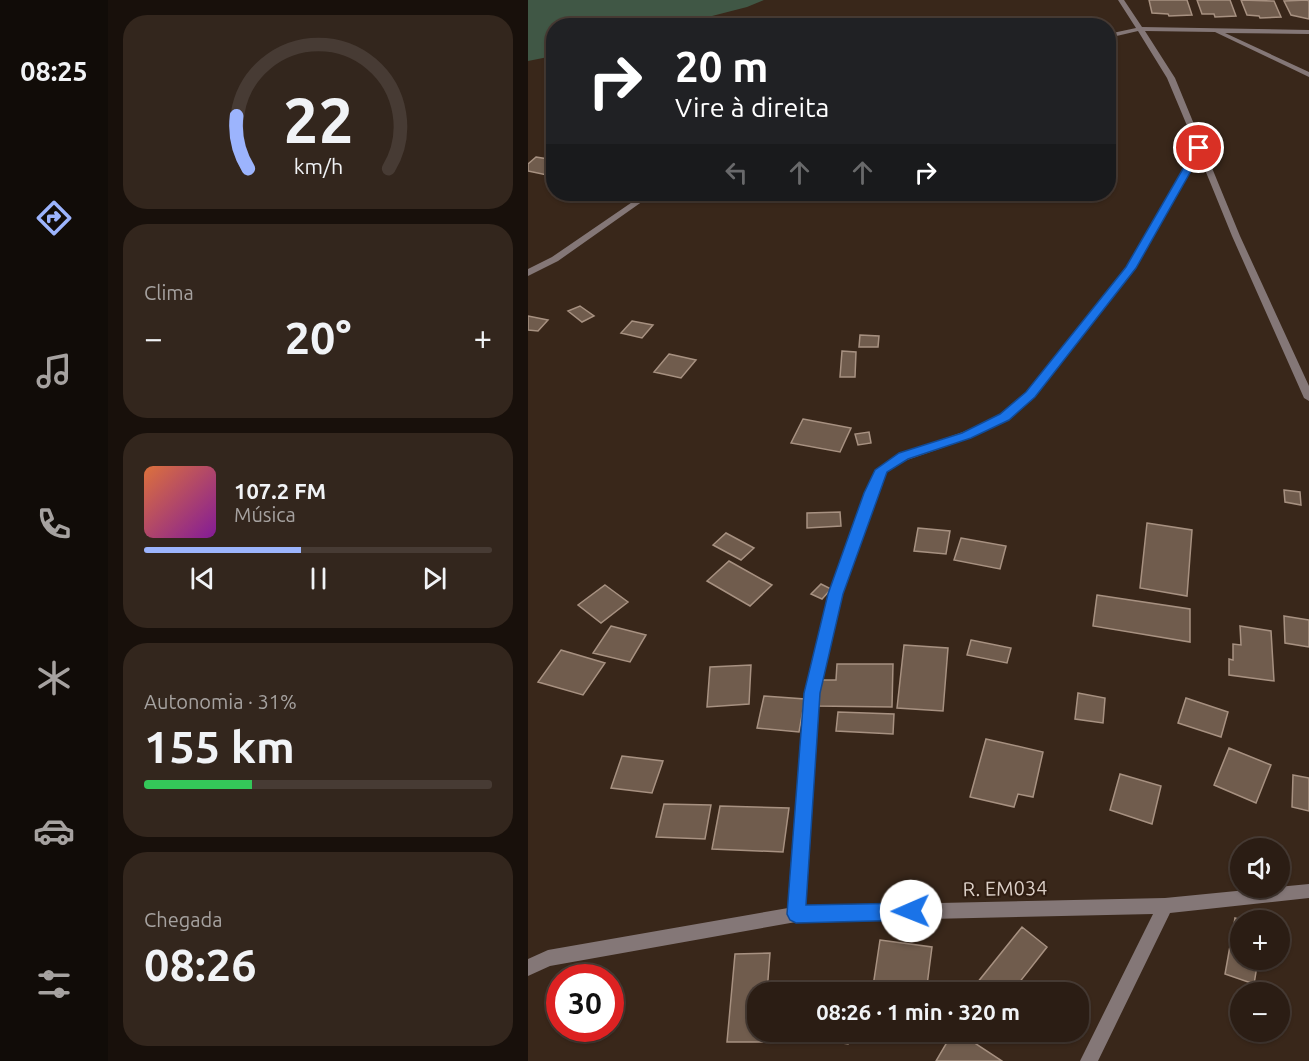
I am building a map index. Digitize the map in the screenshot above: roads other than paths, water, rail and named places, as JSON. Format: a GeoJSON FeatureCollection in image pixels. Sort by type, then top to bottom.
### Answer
{"type":"FeatureCollection","features":[{"type":"Feature","properties":{"kind":"street"},"geometry":{"type":"LineString","coordinates":[[1122,0],[1171,78],[1236,236],[1309,398]]}},
{"type":"Feature","properties":{"kind":"street"},"geometry":{"type":"LineString","coordinates":[[1116,28],[1309,32]]}},
{"type":"Feature","properties":{"kind":"street"},"geometry":{"type":"LineString","coordinates":[[1116,34],[1140,29]]}},
{"type":"Feature","properties":{"kind":"street"},"geometry":{"type":"LineString","coordinates":[[1214,30],[1309,75]]}},
{"type":"Feature","properties":{"kind":"street"},"geometry":{"type":"LineString","coordinates":[[796,914],[812,693],[836,594],[881,470],[903,456],[967,435],[1005,417],[1030,395],[1130,268],[1199,148]]}},
{"type":"Feature","properties":{"kind":"street"},"geometry":{"type":"LineString","coordinates":[[528,273],[555,259],[640,201]]}},
{"type":"Feature","properties":{"kind":"street","name":"R. EM034"},"geometry":{"type":"LineString","coordinates":[[528,968],[548,958],[796,914],[1165,906],[1309,891]]}},
{"type":"Feature","properties":{"kind":"street"},"geometry":{"type":"LineString","coordinates":[[1089,1061],[1165,906]]}}]}
